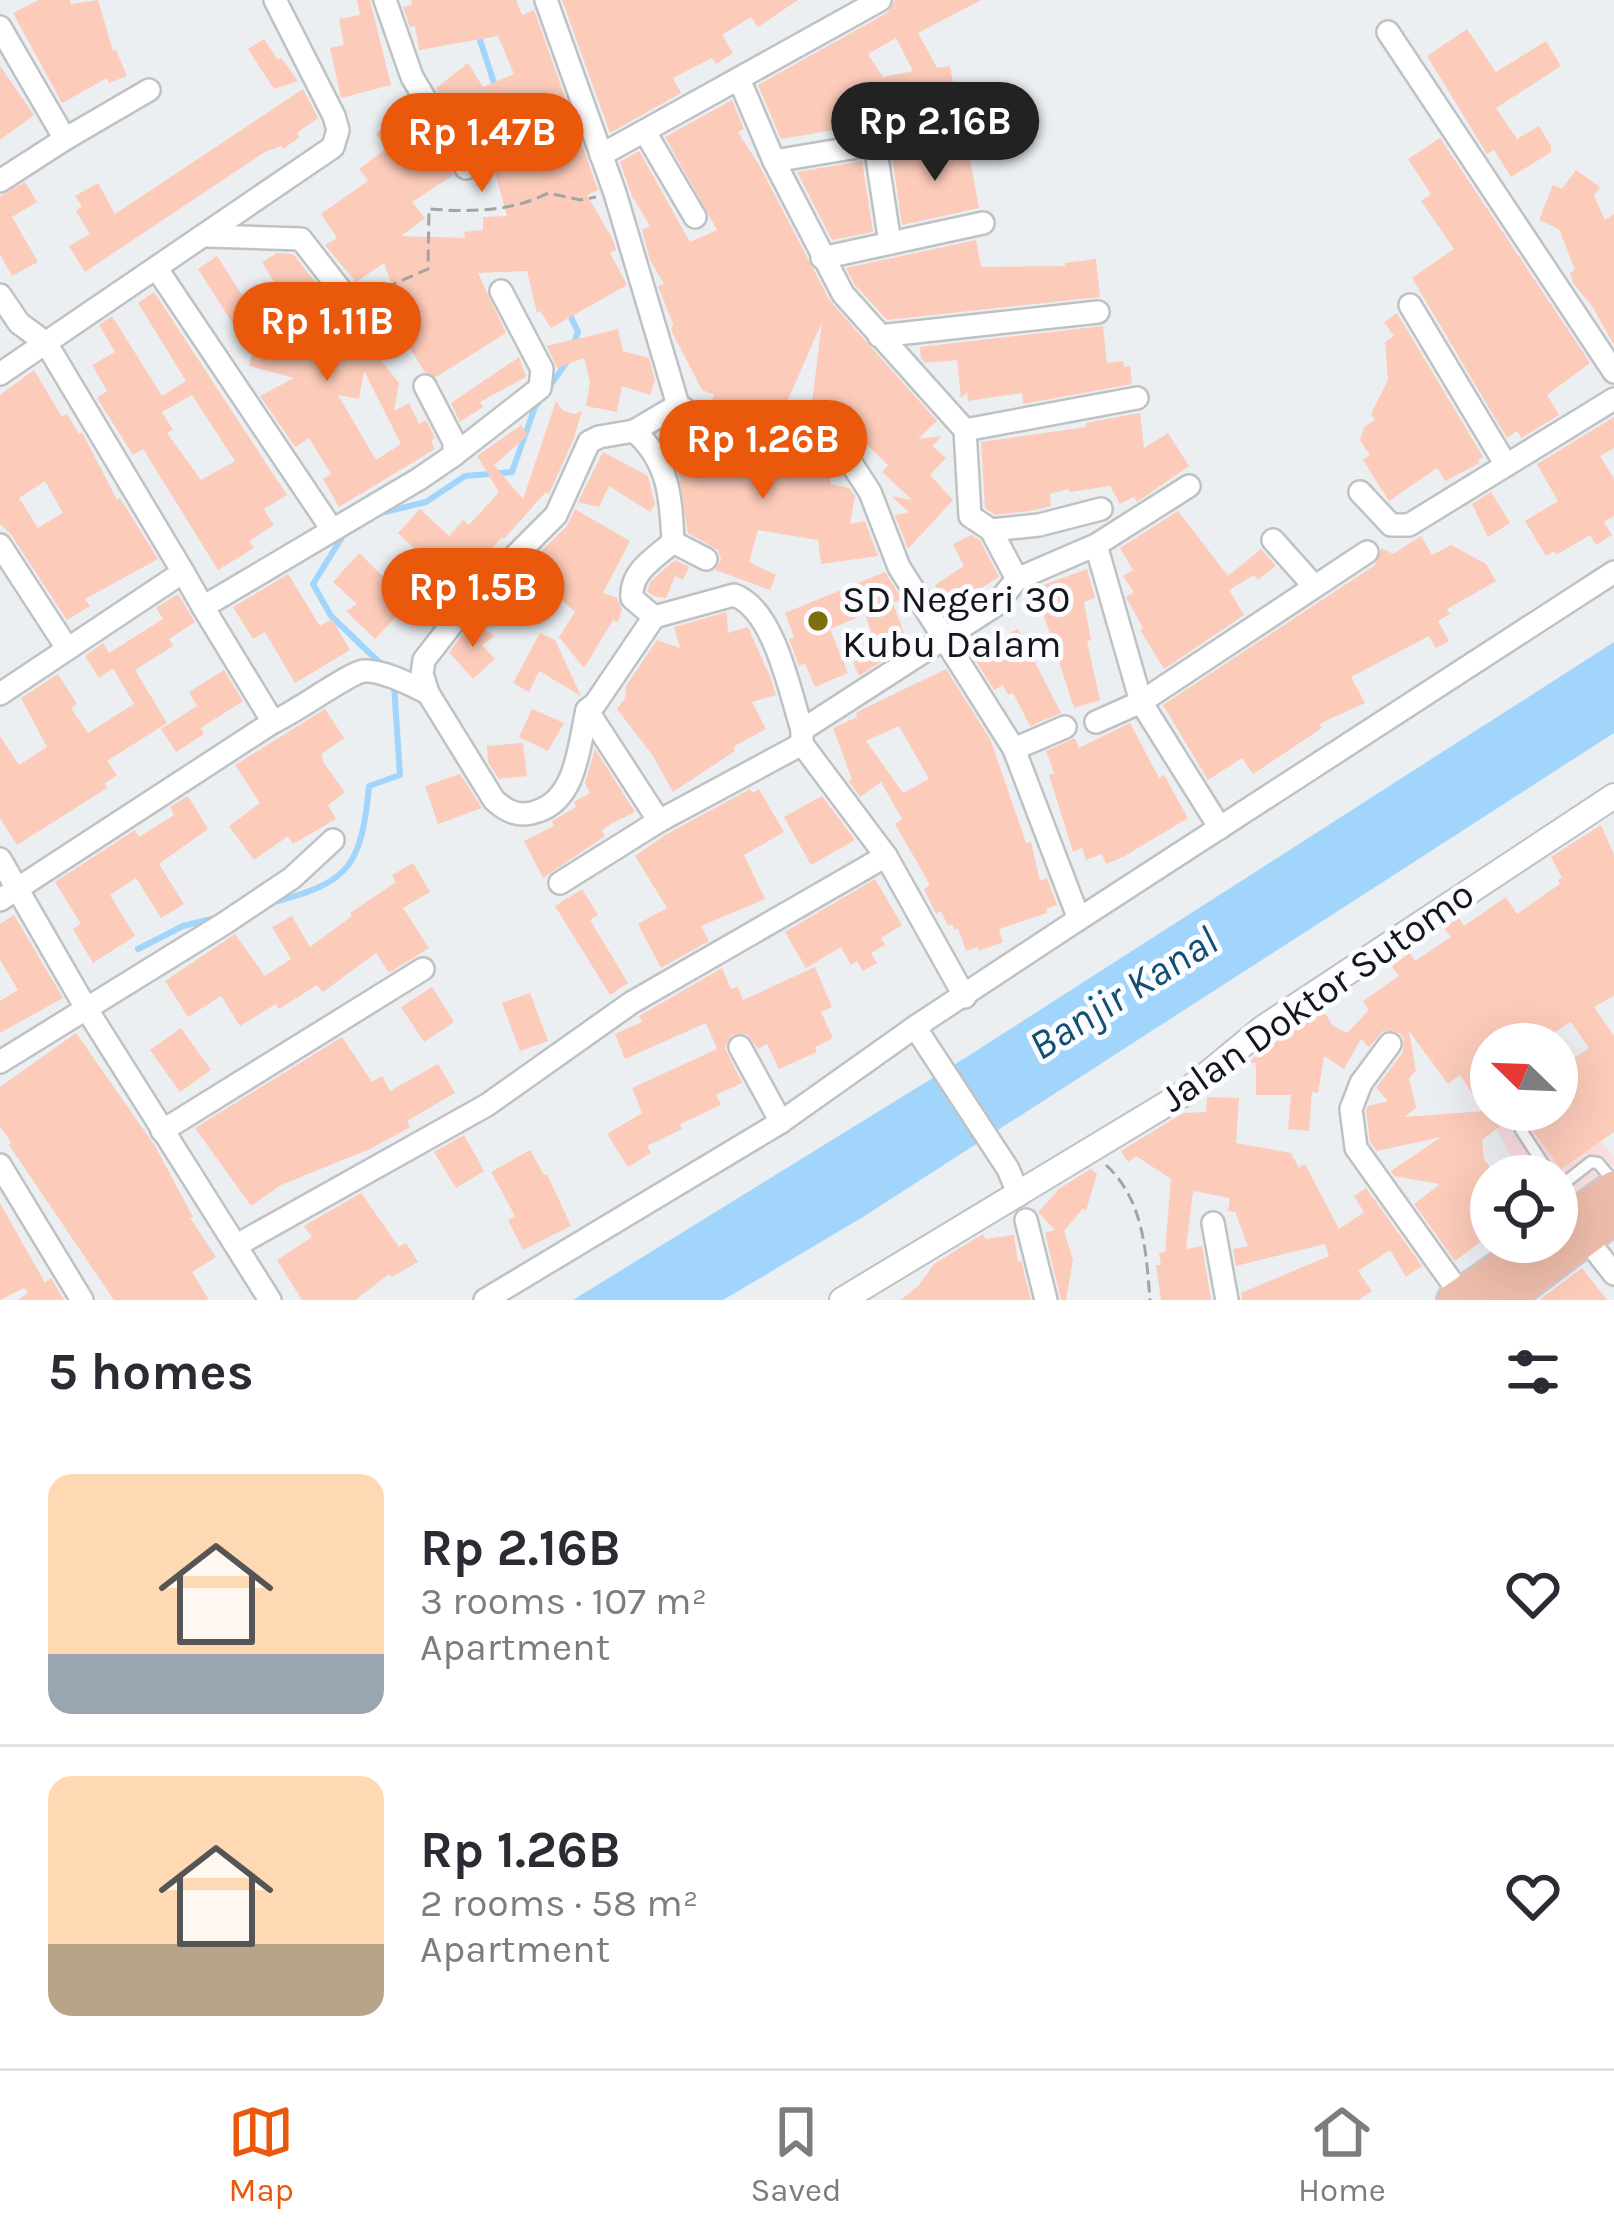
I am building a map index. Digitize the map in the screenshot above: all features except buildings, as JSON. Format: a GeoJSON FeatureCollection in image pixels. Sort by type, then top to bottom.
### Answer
{"type":"FeatureCollection","features":[{"type":"Feature","properties":{"kind":"main road"},"geometry":{"type":"LineString","coordinates":[[1578,1205],[1614,1185]]}},
{"type":"Feature","properties":{"kind":"main road"},"geometry":{"type":"LineString","coordinates":[[1578,1212],[1614,1217]]}},
{"type":"Feature","properties":{"kind":"main road"},"geometry":{"type":"LineString","coordinates":[[1457,1297],[1507,1263]]}},
{"type":"Feature","properties":{"kind":"main road"},"geometry":{"type":"LineString","coordinates":[[1504,1300],[1530,1263]]}},
{"type":"Feature","properties":{"kind":"street"},"geometry":{"type":"LineString","coordinates":[[385,0],[412,77],[466,168]]}},
{"type":"Feature","properties":{"kind":"street"},"geometry":{"type":"LineString","coordinates":[[546,0],[615,193],[678,405],[695,416],[842,449],[870,492],[899,567],[1014,749],[1079,919]]}},
{"type":"Feature","properties":{"kind":"street"},"geometry":{"type":"LineString","coordinates":[[601,154],[880,0]]}},
{"type":"Feature","properties":{"kind":"street"},"geometry":{"type":"LineString","coordinates":[[0,374],[333,147],[337,140],[334,116],[278,1]]}},
{"type":"Feature","properties":{"kind":"street"},"geometry":{"type":"LineString","coordinates":[[0,27],[65,139]]}},
{"type":"Feature","properties":{"kind":"street"},"geometry":{"type":"LineString","coordinates":[[1388,32],[1614,371]]}},
{"type":"Feature","properties":{"kind":"street"},"geometry":{"type":"LineString","coordinates":[[739,79],[822,258],[856,313],[965,430],[970,515],[992,530],[1017,579]]}},
{"type":"Feature","properties":{"kind":"street"},"geometry":{"type":"LineString","coordinates":[[0,182],[149,90]]}},
{"type":"Feature","properties":{"kind":"street"},"geometry":{"type":"LineString","coordinates":[[774,161],[970,128]]}},
{"type":"Feature","properties":{"kind":"street"},"geometry":{"type":"LineString","coordinates":[[645,132],[695,218]]}},
{"type":"Feature","properties":{"kind":"street"},"geometry":{"type":"LineString","coordinates":[[875,145],[890,243]]}},
{"type":"Feature","properties":{"kind":"street"},"geometry":{"type":"LineString","coordinates":[[822,258],[983,223]]}},
{"type":"Feature","properties":{"kind":"street"},"geometry":{"type":"LineString","coordinates":[[207,236],[302,239],[356,309]]}},
{"type":"Feature","properties":{"kind":"street"},"geometry":{"type":"LineString","coordinates":[[157,269],[331,529]]}},
{"type":"Feature","properties":{"kind":"street"},"geometry":{"type":"LineString","coordinates":[[203,607],[419,479],[541,388],[542,369],[501,291]]}},
{"type":"Feature","properties":{"kind":"street"},"geometry":{"type":"LineString","coordinates":[[0,295],[19,323],[46,343],[273,722]]}},
{"type":"Feature","properties":{"kind":"street"},"geometry":{"type":"LineString","coordinates":[[1410,305],[1506,465]]}},
{"type":"Feature","properties":{"kind":"street"},"geometry":{"type":"LineString","coordinates":[[879,336],[1098,313]]}},
{"type":"Feature","properties":{"kind":"street"},"geometry":{"type":"LineString","coordinates":[[424,386],[454,442],[454,455]]}},
{"type":"Feature","properties":{"kind":"street"},"geometry":{"type":"LineString","coordinates":[[965,430],[1137,398]]}},
{"type":"Feature","properties":{"kind":"street"},"geometry":{"type":"LineString","coordinates":[[1360,491],[1391,525],[1409,525],[1614,400]]}},
{"type":"Feature","properties":{"kind":"street"},"geometry":{"type":"LineString","coordinates":[[421,690],[424,660],[470,602],[556,515],[584,449],[599,437],[634,430],[678,405]]}},
{"type":"Feature","properties":{"kind":"street"},"geometry":{"type":"LineString","coordinates":[[634,430],[661,458],[673,542]]}},
{"type":"Feature","properties":{"kind":"street"},"geometry":{"type":"LineString","coordinates":[[560,883],[802,737],[996,604],[1017,579],[1096,544],[1189,486]]}},
{"type":"Feature","properties":{"kind":"street"},"geometry":{"type":"LineString","coordinates":[[992,530],[1040,526],[1100,509]]}},
{"type":"Feature","properties":{"kind":"street"},"geometry":{"type":"LineString","coordinates":[[1273,540],[1314,586]]}},
{"type":"Feature","properties":{"kind":"street"},"geometry":{"type":"LineString","coordinates":[[673,542],[706,560]]}},
{"type":"Feature","properties":{"kind":"street"},"geometry":{"type":"LineString","coordinates":[[654,617],[632,598],[631,586],[638,571],[673,542]]}},
{"type":"Feature","properties":{"kind":"street"},"geometry":{"type":"LineString","coordinates":[[1096,544],[1141,702],[1220,828]]}},
{"type":"Feature","properties":{"kind":"street"},"geometry":{"type":"LineString","coordinates":[[0,545],[67,648]]}},
{"type":"Feature","properties":{"kind":"street"},"geometry":{"type":"LineString","coordinates":[[1096,722],[1141,702],[1367,552]]}},
{"type":"Feature","properties":{"kind":"street"},"geometry":{"type":"LineString","coordinates":[[0,694],[183,572]]}},
{"type":"Feature","properties":{"kind":"street"},"geometry":{"type":"LineString","coordinates":[[485,1300],[781,1122],[1079,919],[1614,572]]}},
{"type":"Feature","properties":{"kind":"street"},"geometry":{"type":"LineString","coordinates":[[9,894],[358,672],[376,673],[421,690],[505,810],[523,815],[544,810],[569,784],[587,710],[654,617],[723,595],[746,599],[758,612],[774,645],[802,737],[886,856],[965,997]]}},
{"type":"Feature","properties":{"kind":"street"},"geometry":{"type":"LineString","coordinates":[[587,710],[659,820]]}},
{"type":"Feature","properties":{"kind":"street"},"geometry":{"type":"LineString","coordinates":[[1014,749],[1065,728]]}},
{"type":"Feature","properties":{"kind":"street","name":"Jalan Doktor Sutomo"},"geometry":{"type":"LineString","coordinates":[[842,1300],[1022,1207],[1092,1152],[1183,1094],[1263,1028],[1614,796]]}},
{"type":"Feature","properties":{"kind":"street"},"geometry":{"type":"LineString","coordinates":[[0,1062],[292,878],[333,840]]}},
{"type":"Feature","properties":{"kind":"street"},"geometry":{"type":"LineString","coordinates":[[238,1245],[487,1106],[631,1003],[886,856]]}},
{"type":"Feature","properties":{"kind":"street"},"geometry":{"type":"LineString","coordinates":[[0,859],[9,894],[270,1300]]}},
{"type":"Feature","properties":{"kind":"street"},"geometry":{"type":"LineString","coordinates":[[162,1131],[423,969]]}},
{"type":"Feature","properties":{"kind":"street"},"geometry":{"type":"LineString","coordinates":[[915,1029],[1007,1169],[1046,1300]]}},
{"type":"Feature","properties":{"kind":"street"},"geometry":{"type":"LineString","coordinates":[[1390,1044],[1361,1082],[1351,1108],[1356,1148],[1457,1297]]}},
{"type":"Feature","properties":{"kind":"street"},"geometry":{"type":"LineString","coordinates":[[740,1047],[781,1122]]}},
{"type":"Feature","properties":{"kind":"street"},"geometry":{"type":"LineString","coordinates":[[2,1171],[82,1300]]}},
{"type":"Feature","properties":{"kind":"street"},"geometry":{"type":"LineString","coordinates":[[1213,1223],[1227,1300]]}},
{"type":"Feature","properties":{"kind":"street"},"geometry":{"type":"LineString","coordinates":[[1578,1226],[1614,1274]]}},
{"type":"Feature","properties":{"kind":"path"},"geometry":{"type":"LineString","coordinates":[[356,309],[428,269],[429,209],[471,212],[528,203],[548,193],[581,200],[615,193]]}},
{"type":"Feature","properties":{"kind":"path"},"geometry":{"type":"LineString","coordinates":[[1092,1152],[1119,1177],[1137,1211],[1144,1232],[1150,1300]]}},
{"type":"Feature","properties":{"kind":"shaded area"},"geometry":{"type":"Polygon","coordinates":[[[1509,992],[1532,1023],[1497,1023],[1509,992]]]}},
{"type":"Feature","properties":{"kind":"shaded area"},"geometry":{"type":"Polygon","coordinates":[[[1578,1110],[1614,1158],[1614,1165],[1578,1193],[1578,1155],[1510,1155],[1498,1131],[1578,1131],[1578,1110]]]}},
{"type":"Feature","properties":{"kind":"water","name":"Banjir Kanal"},"geometry":{"type":"Polygon","coordinates":[[[1614,642],[1614,733],[863,1217],[723,1300],[573,1300],[965,1058],[1614,642]]]}},
{"type":"Feature","properties":{"kind":"waterway"},"geometry":{"type":"LineString","coordinates":[[478,34],[496,89]]}},
{"type":"Feature","properties":{"kind":"waterway"},"geometry":{"type":"LineString","coordinates":[[570,315],[578,332],[573,346]]}},
{"type":"Feature","properties":{"kind":"waterway"},"geometry":{"type":"LineString","coordinates":[[381,513],[426,502],[465,476],[512,472],[535,407],[569,359]]}},
{"type":"Feature","properties":{"kind":"waterway"},"geometry":{"type":"LineString","coordinates":[[344,534],[313,584],[331,616],[382,665]]}},
{"type":"Feature","properties":{"kind":"waterway"},"geometry":{"type":"LineString","coordinates":[[267,904],[333,880],[355,855],[369,786],[400,775],[394,685]]}},
{"type":"Feature","properties":{"kind":"waterway"},"geometry":{"type":"LineString","coordinates":[[138,949],[183,926],[219,917]]}},
{"type":"Feature","properties":{"kind":"place","name":"SD Negeri 30 Kubu Dalam"},"geometry":{"type":"Point","coordinates":[818,621]}}]}
